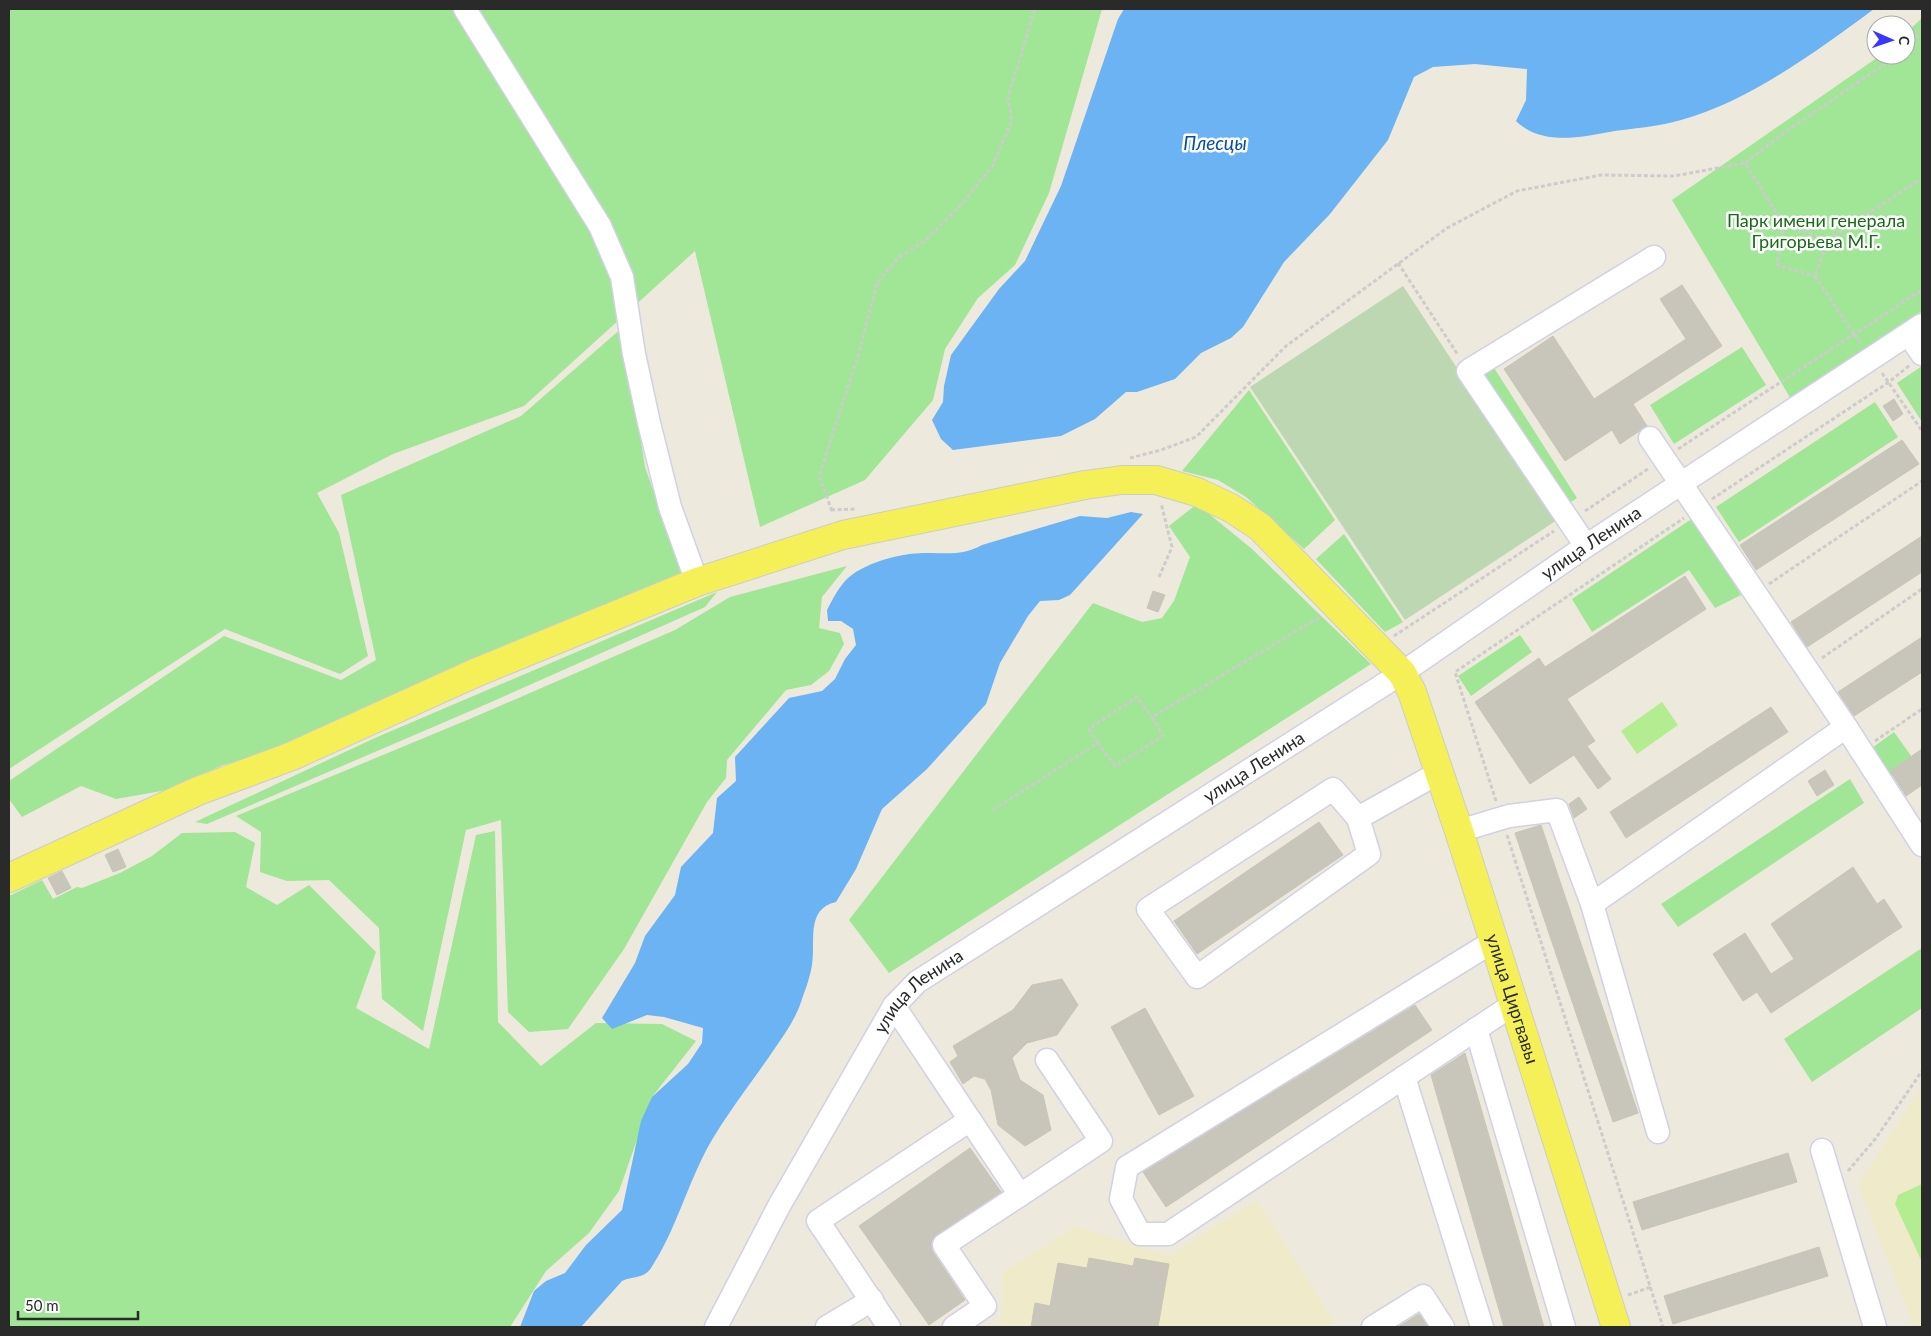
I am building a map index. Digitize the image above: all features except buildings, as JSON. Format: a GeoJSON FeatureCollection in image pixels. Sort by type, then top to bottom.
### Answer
{"type":"FeatureCollection","features":[{"type":"Feature","properties":{"kind":"main road","name":"улица Циргвавы"},"geometry":{"type":"LineString","coordinates":[[9,878],[198,791],[292,756],[475,673],[697,582],[843,534],[1085,485],[1122,480],[1156,480],[1197,492],[1230,508],[1260,527],[1402,673],[1412,692],[1440,772],[1616,1327]]}},
{"type":"Feature","properties":{"kind":"street"},"geometry":{"type":"LineString","coordinates":[[465,9],[600,226],[622,277],[634,354],[649,423],[670,507],[697,582]]}},
{"type":"Feature","properties":{"kind":"street"},"geometry":{"type":"LineString","coordinates":[[1586,546],[1568,522],[1468,371],[1654,256]]}},
{"type":"Feature","properties":{"kind":"street"},"geometry":{"type":"LineString","coordinates":[[1915,330],[1919,357]]}},
{"type":"Feature","properties":{"kind":"street","name":"улица Ленина"},"geometry":{"type":"LineString","coordinates":[[716,1327],[779,1206],[894,1006],[916,982],[1402,673],[1586,546],[1915,330]]}},
{"type":"Feature","properties":{"kind":"street"},"geometry":{"type":"LineString","coordinates":[[1650,438],[1662,459],[1682,484],[1846,728],[1922,845]]}},
{"type":"Feature","properties":{"kind":"street"},"geometry":{"type":"LineString","coordinates":[[1592,904],[1846,728]]}},
{"type":"Feature","properties":{"kind":"street"},"geometry":{"type":"LineString","coordinates":[[1358,818],[1440,772]]}},
{"type":"Feature","properties":{"kind":"street"},"geometry":{"type":"LineString","coordinates":[[1333,789],[1358,818],[1369,854],[1197,977],[1148,908],[1333,789]]}},
{"type":"Feature","properties":{"kind":"street"},"geometry":{"type":"LineString","coordinates":[[1459,831],[1502,818],[1557,810],[1592,904],[1658,1132]]}},
{"type":"Feature","properties":{"kind":"street"},"geometry":{"type":"LineString","coordinates":[[1494,941],[1127,1167],[1121,1199],[1140,1234],[1168,1234],[1514,1004]]}},
{"type":"Feature","properties":{"kind":"street"},"geometry":{"type":"LineString","coordinates":[[894,1006],[1020,1195]]}},
{"type":"Feature","properties":{"kind":"street"},"geometry":{"type":"LineString","coordinates":[[1476,1029],[1564,1327]]}},
{"type":"Feature","properties":{"kind":"street"},"geometry":{"type":"LineString","coordinates":[[954,1327],[985,1306],[944,1245],[1101,1141],[1047,1060]]}},
{"type":"Feature","properties":{"kind":"street"},"geometry":{"type":"LineString","coordinates":[[1404,1077],[1482,1327]]}},
{"type":"Feature","properties":{"kind":"street"},"geometry":{"type":"LineString","coordinates":[[889,1327],[818,1221],[970,1120]]}},
{"type":"Feature","properties":{"kind":"street"},"geometry":{"type":"LineString","coordinates":[[1822,1150],[1875,1327]]}},
{"type":"Feature","properties":{"kind":"street"},"geometry":{"type":"LineString","coordinates":[[1373,1327],[1423,1296],[1442,1327]]}},
{"type":"Feature","properties":{"kind":"street"},"geometry":{"type":"LineString","coordinates":[[827,1327],[872,1300]]}},
{"type":"Feature","properties":{"kind":"path"},"geometry":{"type":"LineString","coordinates":[[843,534],[819,476],[858,356],[877,283],[899,257],[926,240],[962,204],[993,165],[1012,120],[1008,97],[1035,9]]}},
{"type":"Feature","properties":{"kind":"path"},"geometry":{"type":"LineString","coordinates":[[1125,459],[1162,450],[1196,437],[1286,346],[1447,228],[1517,191],[1601,175],[1674,176],[1745,163],[1784,133],[1883,65]]}},
{"type":"Feature","properties":{"kind":"path"},"geometry":{"type":"LineString","coordinates":[[1745,163],[1784,225],[1828,240]]}},
{"type":"Feature","properties":{"kind":"path"},"geometry":{"type":"LineString","coordinates":[[1815,276],[1828,240],[1922,178]]}},
{"type":"Feature","properties":{"kind":"path"},"geometry":{"type":"LineString","coordinates":[[1784,225],[1777,265],[1815,276],[1922,431]]}},
{"type":"Feature","properties":{"kind":"path"},"geometry":{"type":"LineString","coordinates":[[1398,263],[1468,371]]}},
{"type":"Feature","properties":{"kind":"path"},"geometry":{"type":"LineString","coordinates":[[1378,647],[1922,290]]}},
{"type":"Feature","properties":{"kind":"path"},"geometry":{"type":"LineString","coordinates":[[1663,1327],[1455,672],[1889,382],[1919,357]]}},
{"type":"Feature","properties":{"kind":"path"},"geometry":{"type":"LineString","coordinates":[[1156,480],[1172,547],[1159,577]]}},
{"type":"Feature","properties":{"kind":"path"},"geometry":{"type":"LineString","coordinates":[[1755,593],[1922,481]]}},
{"type":"Feature","properties":{"kind":"path"},"geometry":{"type":"LineString","coordinates":[[832,510],[858,509]]}},
{"type":"Feature","properties":{"kind":"path"},"geometry":{"type":"LineString","coordinates":[[1806,669],[1922,589]]}},
{"type":"Feature","properties":{"kind":"path"},"geometry":{"type":"LineString","coordinates":[[1152,717],[1337,607]]}},
{"type":"Feature","properties":{"kind":"path"},"geometry":{"type":"LineString","coordinates":[[1137,697],[1152,717],[1163,736],[1115,766],[1089,729],[1137,697]]}},
{"type":"Feature","properties":{"kind":"path"},"geometry":{"type":"LineString","coordinates":[[1861,751],[1922,709]]}},
{"type":"Feature","properties":{"kind":"path"},"geometry":{"type":"LineString","coordinates":[[993,810],[1098,743]]}},
{"type":"Feature","properties":{"kind":"path"},"geometry":{"type":"LineString","coordinates":[[1838,1199],[1844,1177],[1876,1138],[1922,1071]]}},
{"type":"Feature","properties":{"kind":"shaded area"},"geometry":{"type":"Polygon","coordinates":[[[1922,1086],[1922,1327],[1914,1327],[1858,1185],[1922,1086]]]}},
{"type":"Feature","properties":{"kind":"shaded area"},"geometry":{"type":"Polygon","coordinates":[[[1257,1200],[1334,1321],[1324,1327],[1000,1327],[1003,1272],[1076,1226],[1169,1256],[1257,1200]]]}},
{"type":"Feature","properties":{"kind":"green space"},"geometry":{"type":"Polygon","coordinates":[[[9,9],[1102,9],[1049,193],[1015,265],[978,298],[945,349],[933,400],[865,480],[760,527],[695,251],[524,406],[393,454],[317,493],[339,533],[368,656],[340,674],[225,629],[9,769],[9,9]]]}},
{"type":"Feature","properties":{"kind":"green space","name":"Парк имени генерала Григорьева М.Г."},"geometry":{"type":"Polygon","coordinates":[[[1922,18],[1922,311],[1791,399],[1672,200],[1867,65],[1916,65],[1916,24],[1922,18]]]}},
{"type":"Feature","properties":{"kind":"green space"},"geometry":{"type":"Polygon","coordinates":[[[1403,286],[1557,520],[1405,620],[1250,387],[1403,286]]]}},
{"type":"Feature","properties":{"kind":"green space"},"geometry":{"type":"Polygon","coordinates":[[[623,327],[645,467],[682,572],[659,587],[294,746],[223,765],[167,790],[116,799],[81,786],[22,817],[9,799],[9,781],[224,636],[341,680],[376,660],[341,495],[521,416],[623,327]]]}},
{"type":"Feature","properties":{"kind":"green space"},"geometry":{"type":"Polygon","coordinates":[[[1742,347],[1766,385],[1674,444],[1650,405],[1742,347]]]}},
{"type":"Feature","properties":{"kind":"green space"},"geometry":{"type":"Polygon","coordinates":[[[1489,360],[1577,498],[1562,508],[1474,370],[1489,360]]]}},
{"type":"Feature","properties":{"kind":"green space"},"geometry":{"type":"Polygon","coordinates":[[[1922,366],[1922,422],[1897,383],[1922,366]]]}},
{"type":"Feature","properties":{"kind":"green space"},"geometry":{"type":"Polygon","coordinates":[[[1249,390],[1335,520],[1304,549],[1246,497],[1218,480],[1182,471],[1249,390]]]}},
{"type":"Feature","properties":{"kind":"green space"},"geometry":{"type":"Polygon","coordinates":[[[1875,402],[1898,437],[1739,542],[1716,507],[1875,402]]]}},
{"type":"Feature","properties":{"kind":"green space"},"geometry":{"type":"Polygon","coordinates":[[[1197,504],[1252,549],[1371,664],[889,973],[849,920],[1093,603],[1142,622],[1162,618],[1174,601],[1190,557],[1169,526],[1197,504]]]}},
{"type":"Feature","properties":{"kind":"green space"},"geometry":{"type":"Polygon","coordinates":[[[1693,518],[1741,595],[1715,608],[1689,570],[1592,632],[1572,599],[1693,518]]]}},
{"type":"Feature","properties":{"kind":"green space"},"geometry":{"type":"Polygon","coordinates":[[[1344,534],[1403,622],[1385,632],[1316,559],[1344,534]]]}},
{"type":"Feature","properties":{"kind":"green space"},"geometry":{"type":"Polygon","coordinates":[[[847,566],[822,597],[819,628],[840,633],[844,644],[829,671],[811,685],[786,690],[727,760],[726,778],[707,802],[624,949],[568,1029],[529,1032],[508,1012],[501,820],[466,830],[423,1031],[382,999],[379,928],[329,880],[287,881],[260,872],[261,832],[236,816],[472,718],[675,630],[730,597],[847,566]]]}},
{"type":"Feature","properties":{"kind":"green space"},"geometry":{"type":"Polygon","coordinates":[[[717,592],[705,607],[489,703],[207,824],[195,822],[375,738],[717,592]]]}},
{"type":"Feature","properties":{"kind":"green space"},"geometry":{"type":"Polygon","coordinates":[[[1520,635],[1532,652],[1471,696],[1458,676],[1520,635]]]}},
{"type":"Feature","properties":{"kind":"green space"},"geometry":{"type":"Polygon","coordinates":[[[1662,702],[1678,725],[1637,754],[1621,731],[1662,702]]]}},
{"type":"Feature","properties":{"kind":"green space"},"geometry":{"type":"Polygon","coordinates":[[[1894,732],[1914,760],[1891,776],[1872,748],[1894,732]]]}},
{"type":"Feature","properties":{"kind":"green space"},"geometry":{"type":"Polygon","coordinates":[[[1850,779],[1864,803],[1678,927],[1661,904],[1850,779]]]}},
{"type":"Feature","properties":{"kind":"green space"},"geometry":{"type":"Polygon","coordinates":[[[495,831],[498,1022],[541,1066],[596,1023],[662,1024],[696,1041],[652,1097],[619,1191],[589,1233],[546,1271],[510,1327],[9,1327],[9,896],[42,880],[53,899],[77,887],[82,888],[120,873],[152,856],[182,833],[235,832],[255,843],[246,887],[277,905],[309,885],[376,952],[356,1008],[429,1049],[476,835],[495,831]]]}},
{"type":"Feature","properties":{"kind":"green space"},"geometry":{"type":"Polygon","coordinates":[[[1922,948],[1922,1008],[1812,1082],[1784,1039],[1922,948]]]}},
{"type":"Feature","properties":{"kind":"green space"},"geometry":{"type":"Polygon","coordinates":[[[1922,1184],[1922,1262],[1895,1204],[1898,1195],[1922,1184]]]}},
{"type":"Feature","properties":{"kind":"water","name":"Плесцы"},"geometry":{"type":"Polygon","coordinates":[[[1124,9],[1874,9],[1782,73],[1732,101],[1707,112],[1654,126],[1585,136],[1548,137],[1526,129],[1516,121],[1526,100],[1527,69],[1475,64],[1433,67],[1414,77],[1388,140],[1330,214],[1284,262],[1243,327],[1231,338],[1201,353],[1175,379],[1137,392],[1126,392],[1095,419],[1061,436],[953,450],[941,439],[932,420],[943,402],[944,386],[951,355],[999,289],[1025,261],[1061,186],[1118,19],[1124,9]]]}},
{"type":"Feature","properties":{"kind":"water"},"geometry":{"type":"Polygon","coordinates":[[[1131,512],[1143,514],[1070,595],[1059,600],[1040,601],[1028,616],[1000,663],[986,704],[927,769],[882,809],[856,869],[836,902],[826,906],[816,919],[811,970],[796,1015],[709,1145],[668,1238],[651,1268],[641,1276],[622,1281],[581,1327],[520,1327],[534,1291],[546,1281],[565,1273],[586,1245],[622,1210],[641,1121],[652,1097],[688,1064],[702,1043],[703,1028],[664,1017],[647,1015],[612,1029],[602,1018],[635,963],[645,936],[675,895],[681,867],[713,833],[717,798],[736,781],[735,757],[789,698],[822,691],[835,679],[845,659],[856,645],[853,629],[841,621],[828,621],[827,610],[842,584],[861,569],[883,560],[907,554],[968,551],[982,545],[1080,516],[1107,518],[1131,512]]]}}]}
